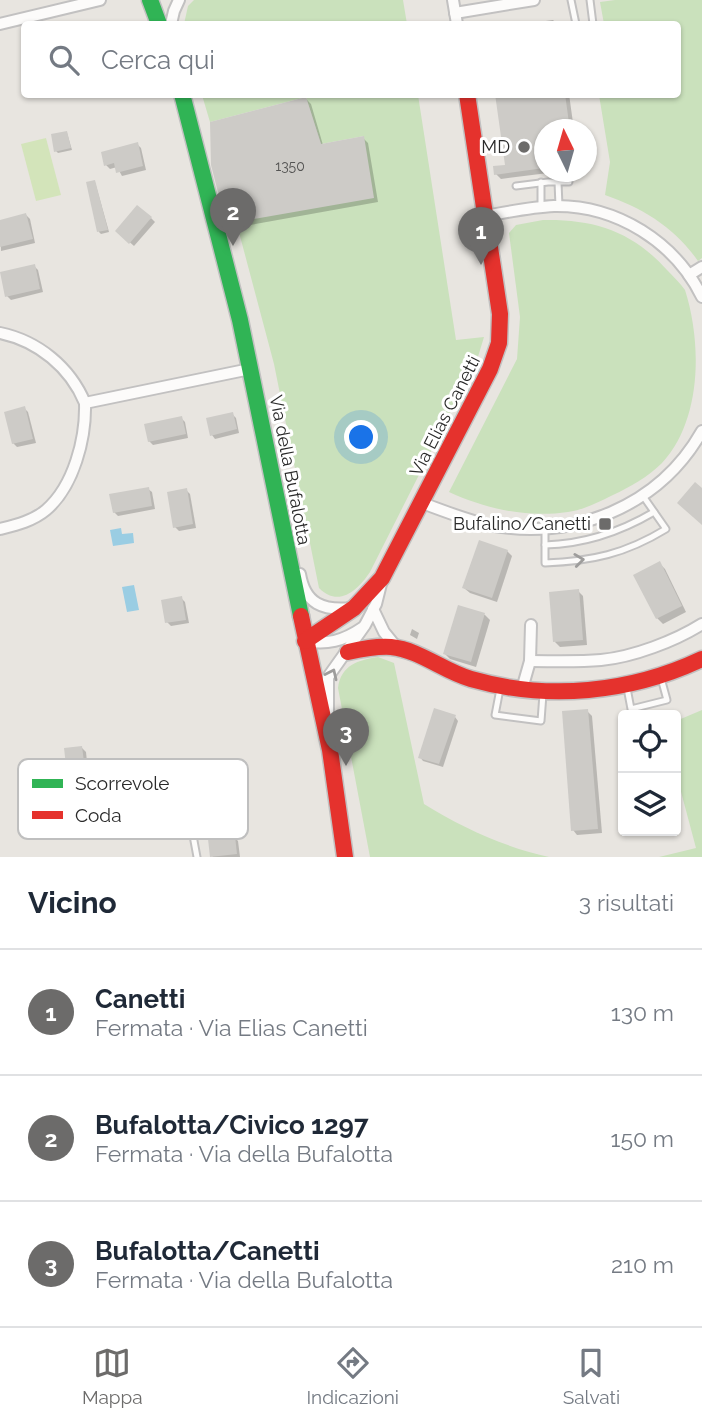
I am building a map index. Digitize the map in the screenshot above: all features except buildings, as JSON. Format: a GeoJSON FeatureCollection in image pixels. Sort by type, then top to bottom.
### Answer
{"type":"FeatureCollection","features":[{"type":"Feature","properties":{"kind":"street"},"geometry":{"type":"LineString","coordinates":[[0,24],[100,0]]}},
{"type":"Feature","properties":{"kind":"street"},"geometry":{"type":"LineString","coordinates":[[150,0],[158,21]]}},
{"type":"Feature","properties":{"kind":"street"},"geometry":{"type":"LineString","coordinates":[[172,21],[179,0]]}},
{"type":"Feature","properties":{"kind":"street"},"geometry":{"type":"LineString","coordinates":[[453,0],[456,19],[534,0]]}},
{"type":"Feature","properties":{"kind":"street","name":"Via della Bufalotta"},"geometry":{"type":"LineString","coordinates":[[183,98],[240,320],[305,641],[330,750],[345,857]]}},
{"type":"Feature","properties":{"kind":"street","name":"Via Elias Canetti"},"geometry":{"type":"LineString","coordinates":[[305,641],[354,608],[382,578],[498,351],[500,321],[468,98]]}},
{"type":"Feature","properties":{"kind":"street"},"geometry":{"type":"LineString","coordinates":[[485,216],[559,206],[593,210],[628,223],[663,246],[689,275],[702,297]]}},
{"type":"Feature","properties":{"kind":"street"},"geometry":{"type":"LineString","coordinates":[[689,275],[702,267]]}},
{"type":"Feature","properties":{"kind":"street"},"geometry":{"type":"LineString","coordinates":[[0,334],[26,341],[52,359],[74,381],[85,403],[83,435],[58,496],[39,515],[0,529]]}},
{"type":"Feature","properties":{"kind":"street"},"geometry":{"type":"LineString","coordinates":[[85,403],[250,369]]}},
{"type":"Feature","properties":{"kind":"street"},"geometry":{"type":"LineString","coordinates":[[422,503],[489,525],[545,529],[594,518],[643,496],[674,471],[702,432]]}},
{"type":"Feature","properties":{"kind":"street"},"geometry":{"type":"LineString","coordinates":[[283,533],[294,552],[302,585],[309,597],[328,608],[354,608]]}},
{"type":"Feature","properties":{"kind":"street"},"geometry":{"type":"LineString","coordinates":[[330,750],[327,680],[365,625],[382,578]]}},
{"type":"Feature","properties":{"kind":"street"},"geometry":{"type":"LineString","coordinates":[[373,609],[384,632],[397,648],[469,679],[522,690],[590,690],[626,685],[661,677],[702,659]]}},
{"type":"Feature","properties":{"kind":"street"},"geometry":{"type":"LineString","coordinates":[[530,661],[603,660],[653,647],[687,634],[702,624]]}},
{"type":"Feature","properties":{"kind":"street"},"geometry":{"type":"LineString","coordinates":[[305,641],[331,643],[346,638],[365,625]]}},
{"type":"Feature","properties":{"kind":"street"},"geometry":{"type":"LineString","coordinates":[[522,690],[530,661],[531,625]]}},
{"type":"Feature","properties":{"kind":"street"},"geometry":{"type":"LineString","coordinates":[[348,652],[397,648]]}},
{"type":"Feature","properties":{"kind":"lane"},"geometry":{"type":"LineString","coordinates":[[571,0],[575,21]]}},
{"type":"Feature","properties":{"kind":"lane"},"geometry":{"type":"LineString","coordinates":[[590,0],[593,21]]}},
{"type":"Feature","properties":{"kind":"lane"},"geometry":{"type":"LineString","coordinates":[[516,186],[541,182],[541,207]]}},
{"type":"Feature","properties":{"kind":"lane"},"geometry":{"type":"LineString","coordinates":[[558,182],[559,206]]}},
{"type":"Feature","properties":{"kind":"lane"},"geometry":{"type":"LineString","coordinates":[[545,529],[545,563],[621,552],[666,529],[643,496]]}},
{"type":"Feature","properties":{"kind":"lane"},"geometry":{"type":"LineString","coordinates":[[545,545],[598,538],[633,525],[654,512]]}},
{"type":"Feature","properties":{"kind":"lane"},"geometry":{"type":"LineString","coordinates":[[626,685],[632,709],[656,704],[667,700],[661,677]]}},
{"type":"Feature","properties":{"kind":"lane"},"geometry":{"type":"LineString","coordinates":[[500,686],[495,715],[541,721],[543,692]]}},
{"type":"Feature","properties":{"kind":"lane"},"geometry":{"type":"LineString","coordinates":[[194,839],[197,857]]}},
{"type":"Feature","properties":{"kind":"green space"},"geometry":{"type":"Polygon","coordinates":[[[194,0],[403,0],[406,21],[185,21],[188,6],[194,0]]]}},
{"type":"Feature","properties":{"kind":"green space"},"geometry":{"type":"Polygon","coordinates":[[[702,0],[702,258],[698,261],[679,239],[657,220],[605,195],[610,162],[599,98],[681,98],[681,21],[603,21],[600,2],[702,0]]]}},
{"type":"Feature","properties":{"kind":"green space"},"geometry":{"type":"Polygon","coordinates":[[[203,98],[302,98],[210,122],[203,98]]]}},
{"type":"Feature","properties":{"kind":"green space"},"geometry":{"type":"Polygon","coordinates":[[[306,98],[418,98],[456,340],[484,337],[477,360],[370,572],[354,590],[341,596],[326,594],[319,588],[274,364],[236,221],[364,136],[321,144],[306,98]]]}},
{"type":"Feature","properties":{"kind":"green space"},"geometry":{"type":"Polygon","coordinates":[[[46,138],[61,195],[36,201],[21,144],[46,138]]]}},
{"type":"Feature","properties":{"kind":"green space"},"geometry":{"type":"Polygon","coordinates":[[[543,220],[579,222],[611,230],[654,257],[685,290],[691,311],[696,357],[695,380],[685,425],[662,463],[632,485],[591,505],[553,514],[507,511],[449,492],[517,359],[520,317],[509,233],[516,225],[543,220]]]}},
{"type":"Feature","properties":{"kind":"green space"},"geometry":{"type":"Polygon","coordinates":[[[378,657],[394,663],[424,804],[484,836],[549,857],[370,857],[338,688],[343,674],[352,665],[378,657]]]}},
{"type":"Feature","properties":{"kind":"green space"},"geometry":{"type":"Polygon","coordinates":[[[702,710],[702,857],[659,857],[696,848],[681,792],[681,719],[702,710]]]}},
{"type":"Feature","properties":{"kind":"water"},"geometry":{"type":"Polygon","coordinates":[[[121,528],[122,534],[133,533],[134,543],[113,546],[110,530],[121,528]]]}},
{"type":"Feature","properties":{"kind":"water"},"geometry":{"type":"Polygon","coordinates":[[[134,585],[139,610],[127,612],[122,587],[134,585]]]}},
{"type":"Feature","properties":{"kind":"traffic: fast"},"geometry":{"type":"LineString","coordinates":[[150,0],[158,21]]}},
{"type":"Feature","properties":{"kind":"traffic: fast"},"geometry":{"type":"LineString","coordinates":[[183,98],[240,320],[301,616]]}},
{"type":"Feature","properties":{"kind":"traffic: jam"},"geometry":{"type":"LineString","coordinates":[[305,641],[354,608],[382,578],[490,369],[499,343],[500,314],[468,98]]}},
{"type":"Feature","properties":{"kind":"traffic: jam"},"geometry":{"type":"LineString","coordinates":[[301,616],[330,750],[345,857]]}},
{"type":"Feature","properties":{"kind":"traffic: jam"},"geometry":{"type":"LineString","coordinates":[[348,652],[380,647],[402,649],[471,679],[529,690],[559,691],[588,690],[646,680],[702,659]]}},
{"type":"Feature","properties":{"kind":"place","name":"MD"},"geometry":{"type":"Point","coordinates":[524,147]}},
{"type":"Feature","properties":{"kind":"place","name":"Bufalotta/Civico 1297"},"geometry":{"type":"Point","coordinates":[233,246]}},
{"type":"Feature","properties":{"kind":"place","name":"Canetti"},"geometry":{"type":"Point","coordinates":[481,265]}},
{"type":"Feature","properties":{"kind":"place","name":"Bufalino/Canetti"},"geometry":{"type":"Point","coordinates":[605,524]}},
{"type":"Feature","properties":{"kind":"place","name":"Bufalotta/Canetti"},"geometry":{"type":"Point","coordinates":[346,766]}}]}
